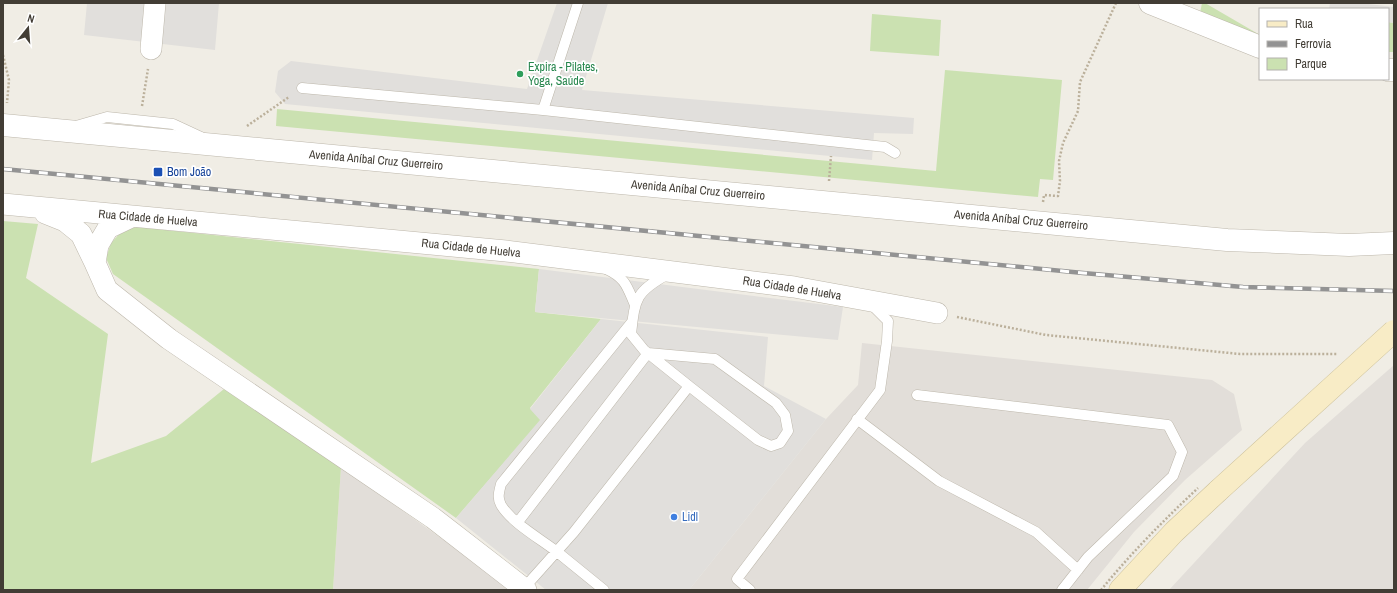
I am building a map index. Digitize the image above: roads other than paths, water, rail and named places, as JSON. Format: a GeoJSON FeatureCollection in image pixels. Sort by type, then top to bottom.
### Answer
{"type":"FeatureCollection","features":[{"type":"Feature","properties":{"kind":"main road"},"geometry":{"type":"LineString","coordinates":[[1120,590],[1174,532],[1394,331]]}},
{"type":"Feature","properties":{"kind":"street"},"geometry":{"type":"LineString","coordinates":[[151,49],[155,3]]}},
{"type":"Feature","properties":{"kind":"street"},"geometry":{"type":"LineString","coordinates":[[1158,5],[1259,46]]}},
{"type":"Feature","properties":{"kind":"street","name":"Avenida Aníbal Cruz Guerreiro"},"geometry":{"type":"LineString","coordinates":[[3,125],[1227,240],[1349,245],[1394,243]]}},
{"type":"Feature","properties":{"kind":"street","name":"Rua Cidade de Huelva"},"geometry":{"type":"LineString","coordinates":[[3,204],[498,250],[794,287],[937,313]]}},
{"type":"Feature","properties":{"kind":"street"},"geometry":{"type":"LineString","coordinates":[[30,206],[65,221],[81,234],[107,290],[169,339],[433,518],[525,589]]}},
{"type":"Feature","properties":{"kind":"street"},"geometry":{"type":"LineString","coordinates":[[95,263],[98,245],[108,228],[131,217]]}},
{"type":"Feature","properties":{"kind":"lane"},"geometry":{"type":"LineString","coordinates":[[544,110],[578,3]]}},
{"type":"Feature","properties":{"kind":"lane"},"geometry":{"type":"LineString","coordinates":[[302,88],[544,110],[885,147],[896,153]]}},
{"type":"Feature","properties":{"kind":"lane"},"geometry":{"type":"LineString","coordinates":[[61,130],[108,116],[173,124],[219,145]]}},
{"type":"Feature","properties":{"kind":"lane"},"geometry":{"type":"LineString","coordinates":[[585,261],[613,272],[626,284],[635,306]]}},
{"type":"Feature","properties":{"kind":"lane"},"geometry":{"type":"LineString","coordinates":[[648,353],[715,359],[776,403],[785,416],[788,431],[780,443],[771,446],[758,440],[644,350],[631,334],[635,306],[642,291],[672,272]]}},
{"type":"Feature","properties":{"kind":"lane"},"geometry":{"type":"LineString","coordinates":[[750,590],[736,579],[880,390],[887,341],[888,321],[867,300]]}},
{"type":"Feature","properties":{"kind":"lane"},"geometry":{"type":"LineString","coordinates":[[604,590],[518,522],[500,504],[498,495],[501,484],[632,322]]}},
{"type":"Feature","properties":{"kind":"lane"},"geometry":{"type":"LineString","coordinates":[[518,522],[648,353]]}},
{"type":"Feature","properties":{"kind":"lane"},"geometry":{"type":"LineString","coordinates":[[525,589],[557,552],[689,386]]}},
{"type":"Feature","properties":{"kind":"lane"},"geometry":{"type":"LineString","coordinates":[[916,395],[1168,425],[1182,452],[1173,476],[1088,557],[1062,590]]}},
{"type":"Feature","properties":{"kind":"lane"},"geometry":{"type":"LineString","coordinates":[[857,419],[940,481],[1036,532],[1078,570]]}},
{"type":"Feature","properties":{"kind":"railway"},"geometry":{"type":"LineString","coordinates":[[3,169],[1083,273],[1243,287],[1394,291]]}},
{"type":"Feature","properties":{"kind":"place","name":"Expira - Pilates, Yoga, Saúde"},"geometry":{"type":"Point","coordinates":[520,74]}},
{"type":"Feature","properties":{"kind":"place","name":"Bom João"},"geometry":{"type":"Point","coordinates":[158,172]}},
{"type":"Feature","properties":{"kind":"place","name":"Lidl"},"geometry":{"type":"Point","coordinates":[674,517]}}]}
